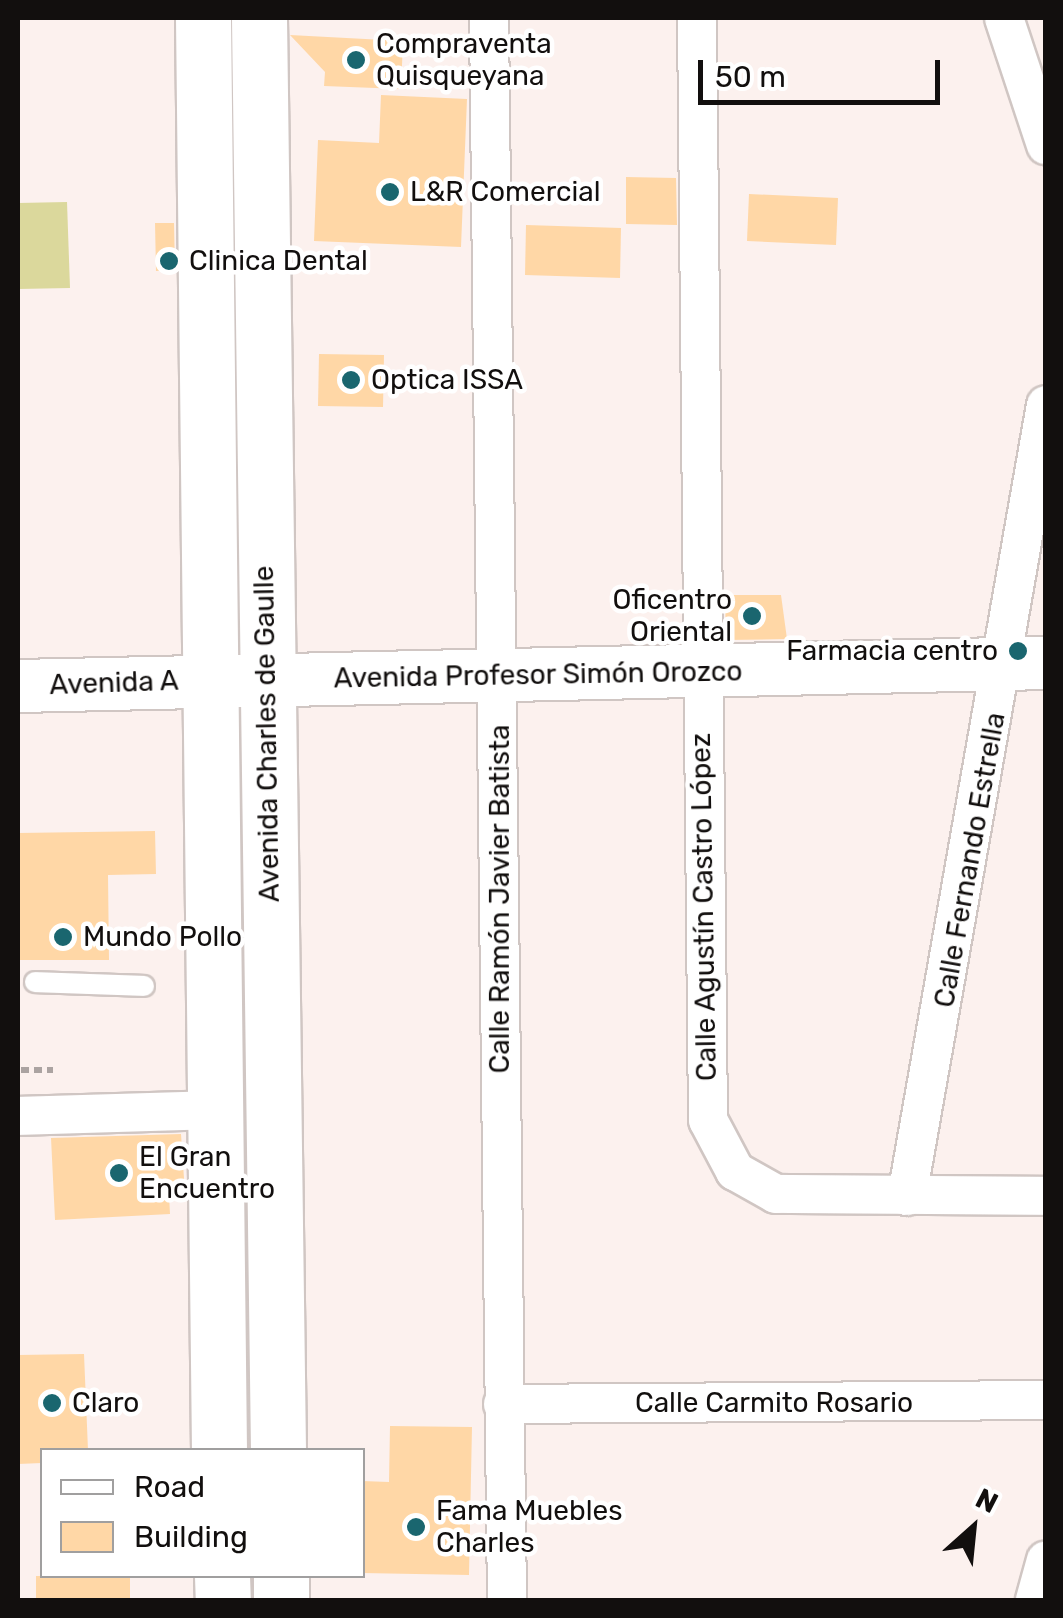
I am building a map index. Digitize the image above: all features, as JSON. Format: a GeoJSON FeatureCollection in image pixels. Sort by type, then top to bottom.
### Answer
{"type":"FeatureCollection","features":[{"type":"Feature","properties":{"kind":"main road","name":"Avenida Charles de Gaulle"},"geometry":{"type":"LineString","coordinates":[[202,18],[210,680],[244,1112],[278,1448]]}},
{"type":"Feature","properties":{"kind":"main road","name":"Avenida Charles de Gaulle"},"geometry":{"type":"LineString","coordinates":[[219,1448],[244,1112],[266,680],[259,18]]}},
{"type":"Feature","properties":{"kind":"main road","name":"Avenida Profesor Simón Orozco"},"geometry":{"type":"LineString","coordinates":[[210,680],[1025,662]]}},
{"type":"Feature","properties":{"kind":"main road","name":"Avenida A"},"geometry":{"type":"LineString","coordinates":[[18,686],[210,680]]}},
{"type":"Feature","properties":{"kind":"street","name":"Calle Ramón Javier Batista"},"geometry":{"type":"LineString","coordinates":[[489,18],[507,1600]]}},
{"type":"Feature","properties":{"kind":"street","name":"Calle Agustín Castro López"},"geometry":{"type":"LineString","coordinates":[[696,18],[707,1100],[716,1147],[734,1171],[776,1194],[1046,1196]]}},
{"type":"Feature","properties":{"kind":"street"},"geometry":{"type":"LineString","coordinates":[[1004,18],[1046,145]]}},
{"type":"Feature","properties":{"kind":"street","name":"Calle Fernando Estrella"},"geometry":{"type":"LineString","coordinates":[[906,1196],[1025,662],[1046,405]]}},
{"type":"Feature","properties":{"kind":"street"},"geometry":{"type":"LineString","coordinates":[[18,1116],[244,1112]]}},
{"type":"Feature","properties":{"kind":"street","name":"Calle Carmito Rosario"},"geometry":{"type":"LineString","coordinates":[[503,1404],[1046,1400]]}},
{"type":"Feature","properties":{"kind":"street"},"geometry":{"type":"LineString","coordinates":[[1035,1600],[1046,1560]]}},
{"type":"Feature","properties":{"kind":"lane"},"geometry":{"type":"LineString","coordinates":[[35,982],[144,986]]}},
{"type":"Feature","properties":{"kind":"path"},"geometry":{"type":"LineString","coordinates":[[21,1070],[52,1070]]}},
{"type":"Feature","properties":{"kind":"shaded area"},"geometry":{"type":"Polygon","coordinates":[[[67,202],[70,288],[18,289],[18,203],[67,202]]]}},
{"type":"Feature","properties":{"kind":"building","name":"Compraventa Quisqueyana"},"geometry":{"type":"Polygon","coordinates":[[[290,35],[403,41],[401,89],[324,86],[325,72],[290,35]]]}},
{"type":"Feature","properties":{"kind":"building","name":"L&R Comercial"},"geometry":{"type":"Polygon","coordinates":[[[381,95],[467,99],[461,247],[314,241],[318,140],[379,143],[381,95]]]}},
{"type":"Feature","properties":{"kind":"building"},"geometry":{"type":"Polygon","coordinates":[[[626,177],[676,178],[677,225],[626,224],[626,177]]]}},
{"type":"Feature","properties":{"kind":"building"},"geometry":{"type":"Polygon","coordinates":[[[749,194],[838,198],[836,245],[747,241],[749,194]]]}},
{"type":"Feature","properties":{"kind":"building"},"geometry":{"type":"Polygon","coordinates":[[[155,223],[174,223],[175,270],[156,271],[155,223]]]}},
{"type":"Feature","properties":{"kind":"building"},"geometry":{"type":"Polygon","coordinates":[[[526,225],[621,228],[620,278],[525,275],[526,225]]]}},
{"type":"Feature","properties":{"kind":"building","name":"Optica ISSA"},"geometry":{"type":"Polygon","coordinates":[[[319,354],[384,355],[383,407],[318,406],[319,354]]]}},
{"type":"Feature","properties":{"kind":"building","name":"Oficentro Oriental"},"geometry":{"type":"Polygon","coordinates":[[[725,595],[781,595],[787,639],[726,640],[725,595]]]}},
{"type":"Feature","properties":{"kind":"building"},"geometry":{"type":"Polygon","coordinates":[[[155,831],[156,874],[108,875],[109,960],[18,960],[18,833],[155,831]]]}},
{"type":"Feature","properties":{"kind":"building","name":"El Gran Encuentro"},"geometry":{"type":"Polygon","coordinates":[[[181,1134],[185,1193],[169,1195],[170,1214],[55,1220],[51,1138],[181,1134]]]}},
{"type":"Feature","properties":{"kind":"building","name":"Claro"},"geometry":{"type":"Polygon","coordinates":[[[84,1354],[88,1448],[40,1448],[40,1463],[18,1464],[18,1355],[84,1354]]]}},
{"type":"Feature","properties":{"kind":"building","name":"Fama Muebles Charles"},"geometry":{"type":"Polygon","coordinates":[[[390,1426],[472,1427],[469,1575],[365,1573],[365,1481],[389,1482],[390,1426]]]}},
{"type":"Feature","properties":{"kind":"building"},"geometry":{"type":"Polygon","coordinates":[[[36,1576],[130,1578],[130,1600],[36,1600],[36,1576]]]}},
{"type":"Feature","properties":{"kind":"place","name":"Compraventa Quisqueyana"},"geometry":{"type":"Point","coordinates":[356,60]}},
{"type":"Feature","properties":{"kind":"place","name":"L&R Comercial"},"geometry":{"type":"Point","coordinates":[390,192]}},
{"type":"Feature","properties":{"kind":"place","name":"Clinica Dental"},"geometry":{"type":"Point","coordinates":[169,261]}},
{"type":"Feature","properties":{"kind":"place","name":"Optica ISSA"},"geometry":{"type":"Point","coordinates":[351,380]}},
{"type":"Feature","properties":{"kind":"place","name":"Oficentro Oriental"},"geometry":{"type":"Point","coordinates":[752,616]}},
{"type":"Feature","properties":{"kind":"place","name":"Farmacia centro"},"geometry":{"type":"Point","coordinates":[1018,651]}},
{"type":"Feature","properties":{"kind":"place","name":"Mundo Pollo"},"geometry":{"type":"Point","coordinates":[63,937]}},
{"type":"Feature","properties":{"kind":"place","name":"El Gran Encuentro"},"geometry":{"type":"Point","coordinates":[119,1173]}},
{"type":"Feature","properties":{"kind":"place","name":"Claro"},"geometry":{"type":"Point","coordinates":[52,1403]}},
{"type":"Feature","properties":{"kind":"place","name":"Fama Muebles Charles"},"geometry":{"type":"Point","coordinates":[416,1527]}}]}
